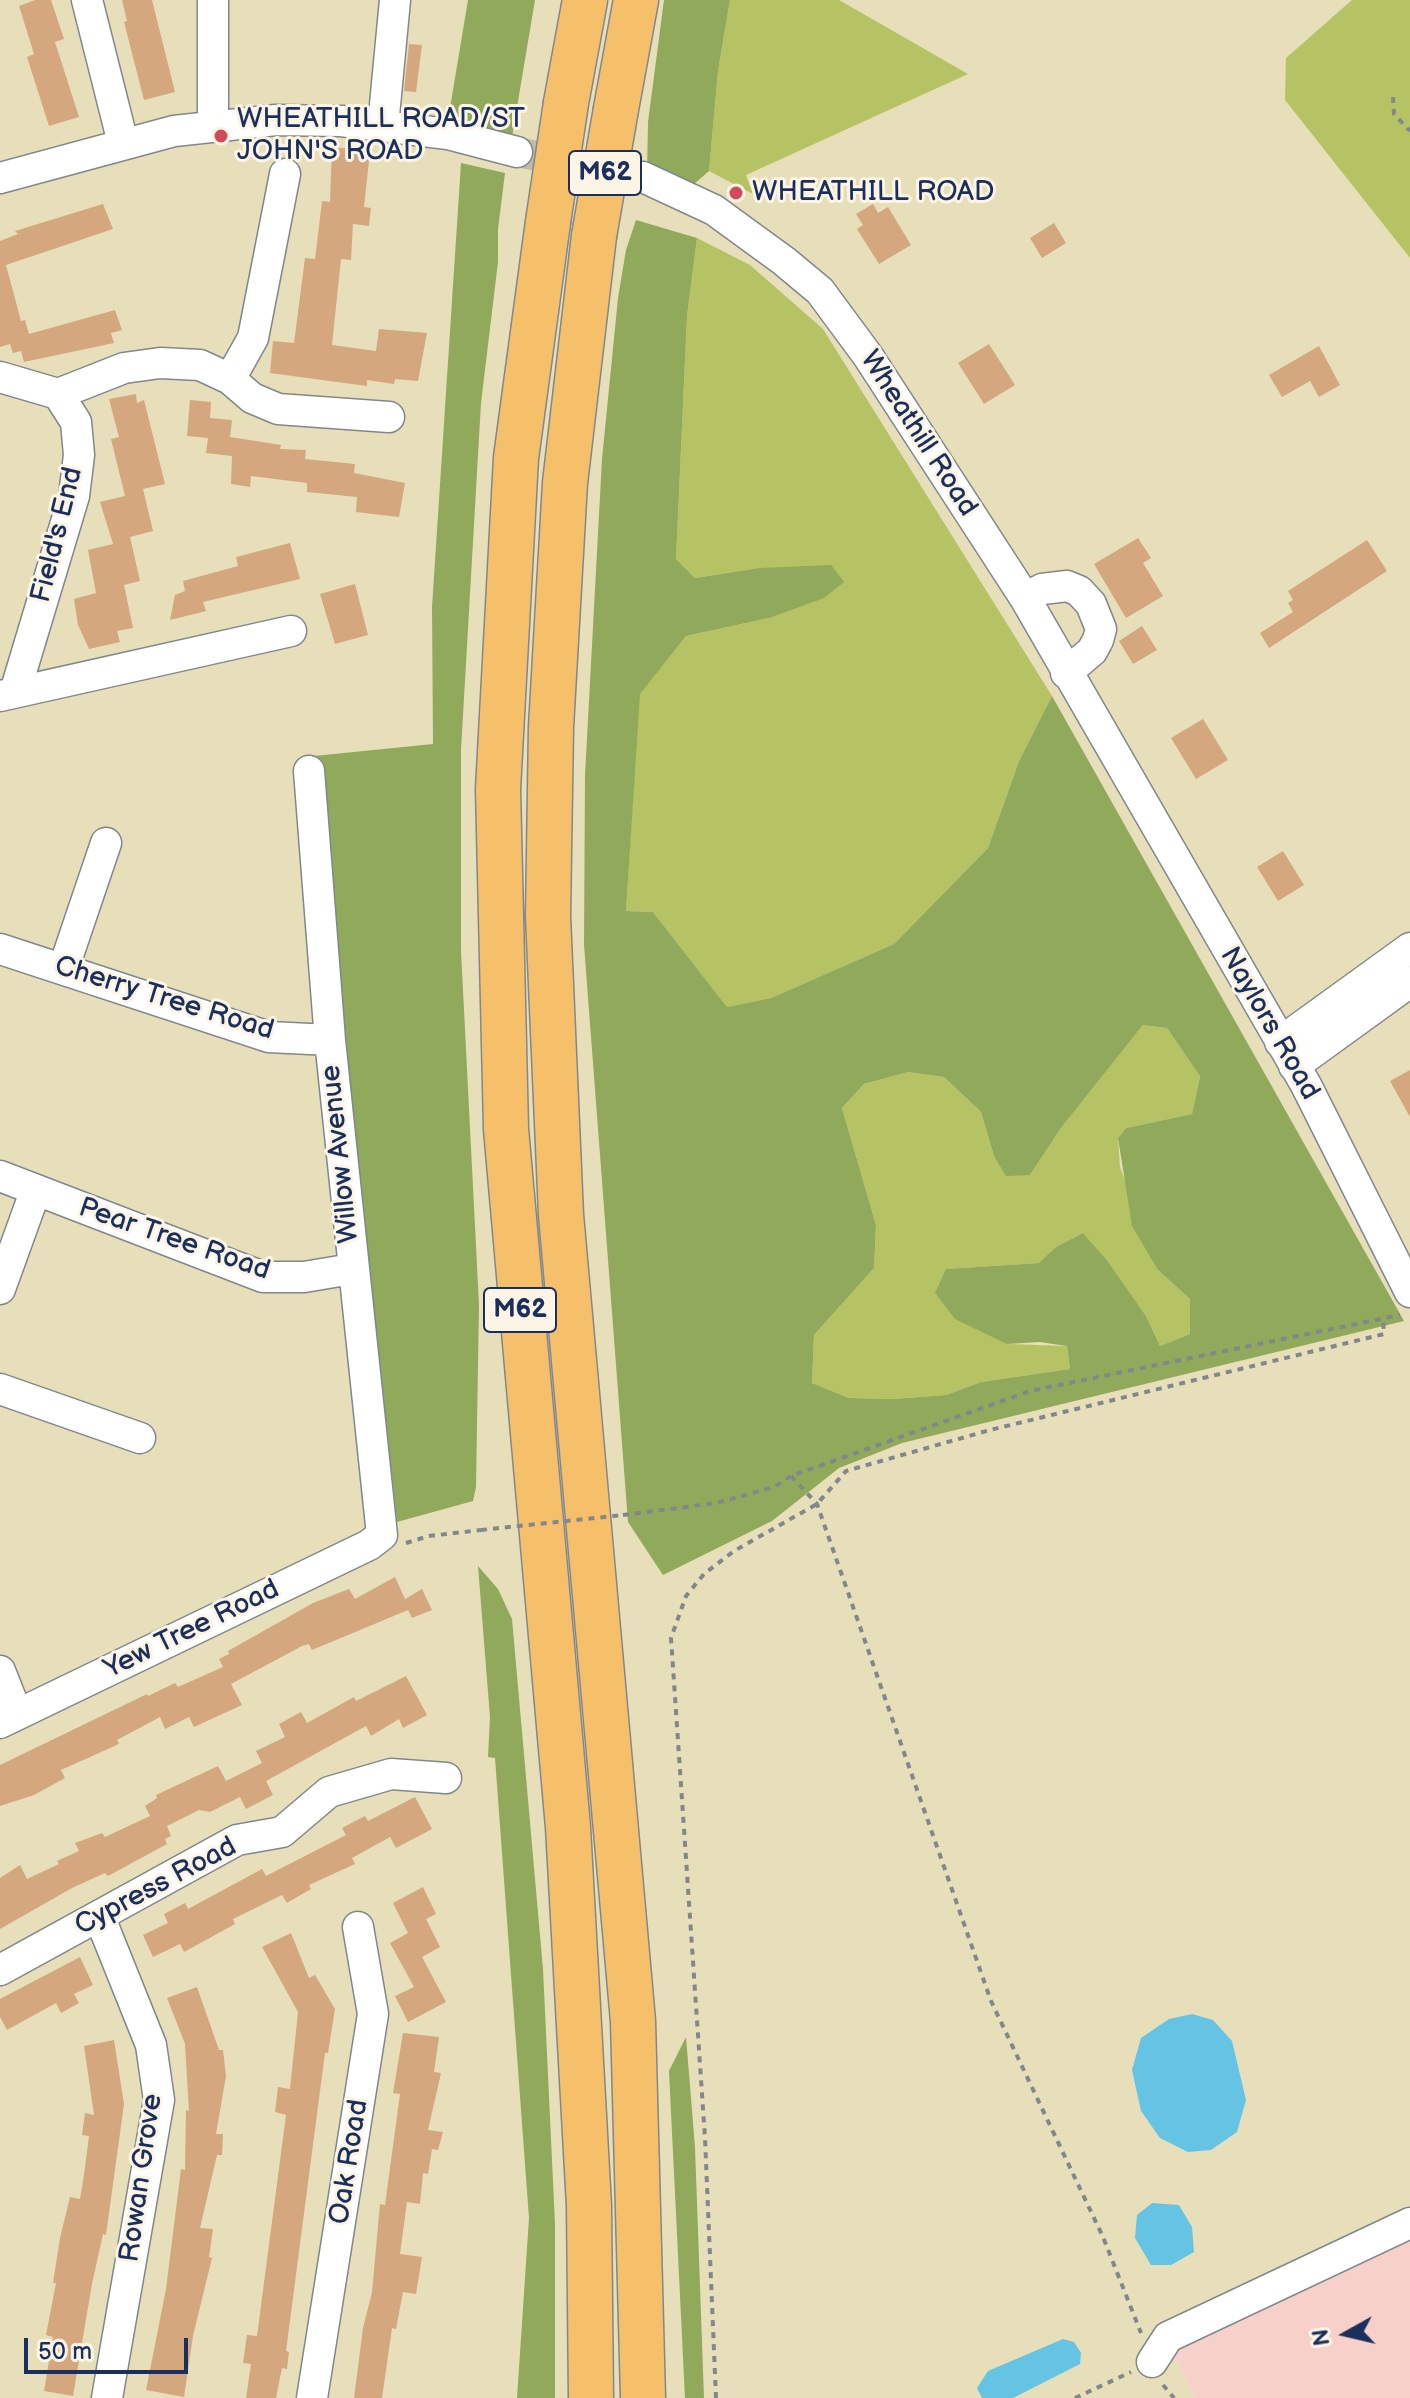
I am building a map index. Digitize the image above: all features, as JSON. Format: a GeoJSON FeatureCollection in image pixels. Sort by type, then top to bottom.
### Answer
{"type":"FeatureCollection","features":[{"type":"Feature","properties":{"kind":"highway","name":"M62"},"geometry":{"type":"LineString","coordinates":[[585,0],[548,222],[516,458],[499,820],[506,1129],[568,1827],[580,2020],[589,2206],[591,2398]]}},
{"type":"Feature","properties":{"kind":"highway","name":"M62"},"geometry":{"type":"LineString","coordinates":[[636,0],[594,236],[565,483],[551,727],[548,916],[561,1215],[633,2021],[643,2398]]}},
{"type":"Feature","properties":{"kind":"street"},"geometry":{"type":"LineString","coordinates":[[87,0],[123,143]]}},
{"type":"Feature","properties":{"kind":"street"},"geometry":{"type":"LineString","coordinates":[[213,0],[213,124]]}},
{"type":"Feature","properties":{"kind":"street"},"geometry":{"type":"LineString","coordinates":[[383,126],[395,0]]}},
{"type":"Feature","properties":{"kind":"street"},"geometry":{"type":"LineString","coordinates":[[0,178],[123,143],[213,124],[276,120],[383,126],[448,134],[517,152]]}},
{"type":"Feature","properties":{"kind":"street"},"geometry":{"type":"LineString","coordinates":[[230,379],[253,338],[285,174]]}},
{"type":"Feature","properties":{"kind":"street","name":"Wheathill Road"},"geometry":{"type":"LineString","coordinates":[[643,177],[714,210],[820,291],[868,356],[1025,598],[1118,763]]}},
{"type":"Feature","properties":{"kind":"street"},"geometry":{"type":"LineString","coordinates":[[0,377],[58,394],[124,368],[160,363],[200,365],[230,379],[252,398],[278,409],[389,417]]}},
{"type":"Feature","properties":{"kind":"street","name":"Field's End"},"geometry":{"type":"LineString","coordinates":[[8,694],[74,496],[79,455],[76,422],[58,394]]}},
{"type":"Feature","properties":{"kind":"street"},"geometry":{"type":"LineString","coordinates":[[1025,598],[1042,589],[1067,586],[1079,591],[1091,604],[1101,629],[1098,640],[1092,651],[1066,673]]}},
{"type":"Feature","properties":{"kind":"street"},"geometry":{"type":"LineString","coordinates":[[8,694],[291,631]]}},
{"type":"Feature","properties":{"kind":"street","name":"Naylors Road"},"geometry":{"type":"LineString","coordinates":[[1118,763],[1291,1057],[1410,1292]]}},
{"type":"Feature","properties":{"kind":"street","name":"Willow Avenue"},"geometry":{"type":"LineString","coordinates":[[309,771],[352,1269],[392,1540]]}},
{"type":"Feature","properties":{"kind":"street"},"geometry":{"type":"LineString","coordinates":[[64,967],[106,843]]}},
{"type":"Feature","properties":{"kind":"street"},"geometry":{"type":"LineString","coordinates":[[1291,1057],[1410,948]]}},
{"type":"Feature","properties":{"kind":"street","name":"Cherry Tree Road"},"geometry":{"type":"LineString","coordinates":[[0,949],[64,967],[269,1037],[330,1040]]}},
{"type":"Feature","properties":{"kind":"street"},"geometry":{"type":"LineString","coordinates":[[1291,1057],[1410,982]]}},
{"type":"Feature","properties":{"kind":"street"},"geometry":{"type":"LineString","coordinates":[[1291,1057],[1319,1058],[1410,1004]]}},
{"type":"Feature","properties":{"kind":"street","name":"Pear Tree Road"},"geometry":{"type":"LineString","coordinates":[[0,1176],[263,1277],[304,1277],[352,1269]]}},
{"type":"Feature","properties":{"kind":"street"},"geometry":{"type":"LineString","coordinates":[[0,1289],[35,1192]]}},
{"type":"Feature","properties":{"kind":"street"},"geometry":{"type":"LineString","coordinates":[[0,1389],[140,1438]]}},
{"type":"Feature","properties":{"kind":"street","name":"Yew Tree Road"},"geometry":{"type":"LineString","coordinates":[[9,1719],[369,1545],[392,1540]]}},
{"type":"Feature","properties":{"kind":"street"},"geometry":{"type":"LineString","coordinates":[[0,1671],[9,1719]]}},
{"type":"Feature","properties":{"kind":"street","name":"Cypress Road"},"geometry":{"type":"LineString","coordinates":[[0,1970],[100,1918],[237,1840],[282,1832],[329,1792],[391,1774],[446,1778]]}},
{"type":"Feature","properties":{"kind":"street","name":"Rowan Grove"},"geometry":{"type":"LineString","coordinates":[[100,1918],[151,2045],[159,2100],[107,2398]]}},
{"type":"Feature","properties":{"kind":"street","name":"Oak Road"},"geometry":{"type":"LineString","coordinates":[[312,2398],[373,2014],[358,1927]]}},
{"type":"Feature","properties":{"kind":"street"},"geometry":{"type":"LineString","coordinates":[[1152,2362],[1168,2337],[1410,2223]]}},
{"type":"Feature","properties":{"kind":"path"},"geometry":{"type":"LineString","coordinates":[[1393,97],[1394,114],[1410,131]]}},
{"type":"Feature","properties":{"kind":"path"},"geometry":{"type":"LineString","coordinates":[[392,1540],[717,1503],[774,1487],[791,1476],[1030,1391],[1410,1312]]}},
{"type":"Feature","properties":{"kind":"path"},"geometry":{"type":"LineString","coordinates":[[716,2398],[705,2138],[671,1638],[686,1596],[704,1574],[734,1551],[817,1504],[846,1471],[892,1455],[1384,1334],[1383,1319]]}},
{"type":"Feature","properties":{"kind":"path"},"geometry":{"type":"LineString","coordinates":[[791,1476],[817,1504],[991,2001],[1103,2237],[1161,2382],[1174,2398]]}},
{"type":"Feature","properties":{"kind":"path"},"geometry":{"type":"LineString","coordinates":[[1075,2398],[1152,2362]]}},
{"type":"Feature","properties":{"kind":"shaded area"},"geometry":{"type":"Polygon","coordinates":[[[1410,2231],[1410,2398],[1195,2398],[1171,2349],[1410,2231]]]}},
{"type":"Feature","properties":{"kind":"green space"},"geometry":{"type":"Polygon","coordinates":[[[468,0],[535,0],[512,137],[447,126],[468,0]]]}},
{"type":"Feature","properties":{"kind":"green space"},"geometry":{"type":"Polygon","coordinates":[[[664,0],[730,0],[718,71],[709,171],[686,191],[647,173],[648,122],[664,0]]]}},
{"type":"Feature","properties":{"kind":"green space"},"geometry":{"type":"Polygon","coordinates":[[[730,0],[839,0],[968,74],[746,175],[753,194],[709,171],[718,71],[730,0]]]}},
{"type":"Feature","properties":{"kind":"green space"},"geometry":{"type":"Polygon","coordinates":[[[1352,0],[1410,0],[1410,258],[1285,100],[1286,58],[1352,0]]]}},
{"type":"Feature","properties":{"kind":"green space"},"geometry":{"type":"Polygon","coordinates":[[[461,163],[505,173],[481,403],[461,750],[461,951],[479,1305],[476,1487],[473,1501],[397,1522],[314,756],[433,744],[432,607],[461,163]]]}},
{"type":"Feature","properties":{"kind":"green space"},"geometry":{"type":"Polygon","coordinates":[[[636,220],[697,238],[687,316],[676,559],[695,578],[759,568],[831,565],[844,582],[824,598],[769,618],[686,636],[640,694],[626,911],[653,912],[727,1007],[771,998],[894,944],[988,848],[1019,761],[1052,696],[1404,1321],[902,1443],[839,1468],[772,1521],[663,1575],[628,1522],[584,945],[585,775],[602,459],[618,298],[626,250],[636,220]],[[1143,1025],[1061,1128],[1030,1175],[1006,1176],[994,1156],[981,1112],[944,1077],[908,1072],[864,1084],[842,1108],[876,1225],[874,1268],[814,1335],[812,1383],[849,1398],[893,1399],[946,1395],[981,1382],[1070,1369],[1067,1346],[1040,1342],[1007,1344],[955,1319],[935,1293],[946,1269],[1039,1263],[1056,1247],[1083,1233],[1107,1260],[1146,1316],[1160,1346],[1190,1334],[1190,1299],[1158,1270],[1132,1226],[1118,1138],[1126,1128],[1192,1114],[1200,1076],[1167,1028],[1143,1025]]]}},
{"type":"Feature","properties":{"kind":"green space"},"geometry":{"type":"Polygon","coordinates":[[[697,238],[750,265],[823,329],[1052,696],[1019,761],[988,848],[894,944],[771,998],[727,1007],[653,912],[626,911],[639,694],[686,636],[769,618],[759,568],[695,578],[676,559],[687,316],[697,238]]]}},
{"type":"Feature","properties":{"kind":"green space"},"geometry":{"type":"Polygon","coordinates":[[[1143,1025],[1167,1028],[1200,1075],[1192,1114],[1126,1128],[1118,1138],[1120,1167],[1158,1270],[1190,1299],[1190,1334],[1160,1346],[1146,1316],[1107,1260],[1083,1233],[1056,1247],[1040,1263],[946,1269],[1007,1344],[1067,1346],[1070,1369],[981,1382],[946,1395],[893,1399],[849,1398],[812,1383],[814,1335],[874,1268],[876,1225],[842,1108],[864,1084],[908,1072],[944,1077],[981,1112],[994,1156],[1030,1175],[1061,1128],[1143,1025]]]}},
{"type":"Feature","properties":{"kind":"green space"},"geometry":{"type":"Polygon","coordinates":[[[478,1566],[498,1589],[512,1619],[543,1969],[555,2224],[555,2398],[517,2398],[529,2218],[495,1758],[488,1757],[490,1717],[478,1566]]]}},
{"type":"Feature","properties":{"kind":"green space"},"geometry":{"type":"Polygon","coordinates":[[[686,2037],[695,2147],[704,2398],[685,2398],[669,2071],[686,2037]]]}},
{"type":"Feature","properties":{"kind":"water"},"geometry":{"type":"Polygon","coordinates":[[[1192,2014],[1213,2020],[1232,2041],[1246,2100],[1237,2132],[1211,2150],[1188,2152],[1160,2138],[1141,2111],[1132,2070],[1141,2038],[1169,2019],[1192,2014]]]}},
{"type":"Feature","properties":{"kind":"water"},"geometry":{"type":"Polygon","coordinates":[[[1152,2203],[1179,2205],[1192,2227],[1194,2252],[1171,2265],[1151,2265],[1135,2238],[1137,2215],[1152,2203]]]}},
{"type":"Feature","properties":{"kind":"water"},"geometry":{"type":"Polygon","coordinates":[[[1063,2339],[1074,2342],[1081,2353],[1080,2364],[1013,2398],[982,2398],[977,2388],[988,2371],[1063,2339]]]}},
{"type":"Feature","properties":{"kind":"building"},"geometry":{"type":"Polygon","coordinates":[[[35,0],[51,0],[64,39],[55,42],[79,117],[49,126],[27,57],[34,54],[19,6],[35,0]]]}},
{"type":"Feature","properties":{"kind":"building"},"geometry":{"type":"Polygon","coordinates":[[[122,0],[152,0],[175,92],[144,100],[124,22],[127,21],[122,0]]]}},
{"type":"Feature","properties":{"kind":"building"},"geometry":{"type":"Polygon","coordinates":[[[409,44],[422,45],[416,92],[404,91],[409,44]]]}},
{"type":"Feature","properties":{"kind":"building"},"geometry":{"type":"Polygon","coordinates":[[[332,147],[370,151],[364,207],[371,208],[369,226],[353,224],[351,260],[341,259],[332,345],[376,351],[379,329],[427,333],[418,381],[395,379],[394,384],[367,380],[367,386],[270,373],[273,341],[294,343],[305,258],[315,259],[322,201],[330,202],[332,147]]]}},
{"type":"Feature","properties":{"kind":"building"},"geometry":{"type":"Polygon","coordinates":[[[103,204],[113,229],[6,265],[21,321],[25,320],[29,334],[115,310],[122,330],[111,333],[114,343],[24,362],[21,351],[13,353],[10,344],[0,347],[0,241],[18,234],[15,231],[103,204]]]}},
{"type":"Feature","properties":{"kind":"building"},"geometry":{"type":"Polygon","coordinates":[[[873,204],[878,213],[888,207],[911,245],[879,264],[857,229],[863,225],[856,214],[873,204]]]}},
{"type":"Feature","properties":{"kind":"building"},"geometry":{"type":"Polygon","coordinates":[[[1054,223],[1066,243],[1042,258],[1030,238],[1054,223]]]}},
{"type":"Feature","properties":{"kind":"building"},"geometry":{"type":"Polygon","coordinates":[[[989,344],[1015,385],[984,404],[958,363],[989,344]]]}},
{"type":"Feature","properties":{"kind":"building"},"geometry":{"type":"Polygon","coordinates":[[[1319,346],[1340,385],[1319,397],[1310,381],[1282,397],[1269,375],[1319,346]]]}},
{"type":"Feature","properties":{"kind":"building"},"geometry":{"type":"Polygon","coordinates":[[[136,394],[137,403],[144,400],[165,484],[143,489],[153,531],[130,537],[140,581],[124,585],[133,628],[117,631],[120,642],[89,649],[78,625],[74,599],[96,593],[88,550],[113,544],[100,502],[125,496],[111,439],[119,437],[109,399],[136,394]]]}},
{"type":"Feature","properties":{"kind":"building"},"geometry":{"type":"Polygon","coordinates":[[[190,400],[211,402],[210,418],[232,420],[230,437],[281,445],[280,449],[306,450],[305,459],[355,464],[354,473],[405,483],[399,517],[356,512],[357,497],[307,492],[307,483],[251,476],[250,487],[231,484],[232,456],[206,453],[208,438],[187,436],[190,400]]]}},
{"type":"Feature","properties":{"kind":"building"},"geometry":{"type":"Polygon","coordinates":[[[1138,538],[1151,558],[1143,563],[1163,596],[1126,618],[1094,564],[1138,538]]]}},
{"type":"Feature","properties":{"kind":"building"},"geometry":{"type":"Polygon","coordinates":[[[1367,540],[1387,571],[1269,648],[1260,633],[1293,612],[1288,603],[1293,600],[1288,591],[1367,540]]]}},
{"type":"Feature","properties":{"kind":"building"},"geometry":{"type":"Polygon","coordinates":[[[290,543],[300,579],[203,602],[206,611],[170,620],[175,595],[185,591],[183,581],[238,566],[236,557],[290,543]]]}},
{"type":"Feature","properties":{"kind":"building"},"geometry":{"type":"Polygon","coordinates":[[[355,584],[368,635],[335,644],[320,594],[355,584]]]}},
{"type":"Feature","properties":{"kind":"building"},"geometry":{"type":"Polygon","coordinates":[[[1142,626],[1157,650],[1133,664],[1119,641],[1142,626]]]}},
{"type":"Feature","properties":{"kind":"building"},"geometry":{"type":"Polygon","coordinates":[[[1203,719],[1228,760],[1196,779],[1171,738],[1203,719]]]}},
{"type":"Feature","properties":{"kind":"building"},"geometry":{"type":"Polygon","coordinates":[[[1283,851],[1304,885],[1278,901],[1257,867],[1283,851]]]}},
{"type":"Feature","properties":{"kind":"building"},"geometry":{"type":"Polygon","coordinates":[[[1410,1070],[1410,1117],[1390,1081],[1410,1070]]]}},
{"type":"Feature","properties":{"kind":"building"},"geometry":{"type":"Polygon","coordinates":[[[395,1577],[405,1599],[422,1589],[432,1610],[412,1618],[408,1610],[312,1650],[309,1644],[302,1646],[231,1684],[242,1705],[194,1727],[189,1717],[165,1729],[160,1717],[117,1740],[119,1744],[61,1770],[65,1778],[34,1795],[0,1806],[0,1765],[147,1694],[175,1683],[178,1687],[223,1667],[219,1659],[229,1654],[228,1651],[313,1603],[349,1589],[355,1599],[395,1577]]]}},
{"type":"Feature","properties":{"kind":"building"},"geometry":{"type":"Polygon","coordinates":[[[406,1676],[427,1715],[403,1728],[399,1719],[371,1736],[366,1726],[266,1781],[273,1795],[246,1809],[240,1797],[210,1812],[199,1810],[167,1826],[171,1836],[165,1839],[167,1844],[108,1876],[105,1873],[72,1888],[0,1929],[0,1878],[20,1865],[27,1879],[59,1864],[57,1861],[79,1851],[75,1843],[102,1833],[105,1837],[150,1816],[145,1806],[157,1798],[156,1795],[218,1766],[226,1781],[262,1763],[256,1751],[285,1737],[279,1724],[301,1712],[307,1723],[354,1697],[356,1701],[406,1676]]]}},
{"type":"Feature","properties":{"kind":"building"},"geometry":{"type":"Polygon","coordinates":[[[415,1797],[432,1829],[396,1848],[390,1837],[352,1858],[355,1864],[309,1885],[311,1889],[287,1903],[282,1895],[233,1919],[235,1924],[184,1952],[180,1944],[153,1957],[143,1935],[168,1923],[164,1914],[185,1903],[188,1909],[262,1869],[266,1876],[346,1835],[342,1828],[365,1816],[368,1821],[415,1797]]]}},
{"type":"Feature","properties":{"kind":"building"},"geometry":{"type":"Polygon","coordinates":[[[423,1887],[436,1914],[426,1919],[440,1947],[422,1957],[446,2002],[408,2022],[395,1996],[414,1987],[390,1943],[408,1933],[393,1903],[423,1887]]]}},
{"type":"Feature","properties":{"kind":"building"},"geometry":{"type":"Polygon","coordinates":[[[291,1933],[309,1978],[315,1975],[335,2009],[328,2053],[325,2053],[286,2351],[289,2352],[287,2369],[282,2368],[276,2398],[246,2398],[251,2364],[243,2363],[247,2335],[257,2336],[286,2115],[275,2112],[278,2087],[290,2089],[298,2012],[262,1947],[291,1933]]]}},
{"type":"Feature","properties":{"kind":"building"},"geometry":{"type":"Polygon","coordinates":[[[80,1957],[93,1985],[74,1994],[79,2003],[61,2013],[56,2003],[7,2030],[0,2017],[0,1999],[80,1957]]]}},
{"type":"Feature","properties":{"kind":"building"},"geometry":{"type":"Polygon","coordinates":[[[197,1987],[219,2050],[223,2050],[226,2076],[216,2134],[223,2134],[222,2155],[217,2155],[200,2228],[213,2229],[209,2257],[212,2258],[193,2336],[184,2397],[146,2390],[166,2289],[181,2169],[185,2170],[186,2110],[189,2111],[185,2044],[167,1998],[197,1987]]]}},
{"type":"Feature","properties":{"kind":"building"},"geometry":{"type":"Polygon","coordinates":[[[403,2033],[439,2037],[434,2072],[441,2073],[428,2130],[443,2132],[438,2150],[432,2149],[428,2174],[423,2173],[420,2204],[407,2202],[400,2254],[422,2257],[416,2294],[403,2292],[396,2329],[392,2328],[382,2398],[354,2398],[363,2328],[372,2292],[380,2204],[385,2205],[400,2094],[393,2093],[403,2033]]]}},
{"type":"Feature","properties":{"kind":"building"},"geometry":{"type":"Polygon","coordinates":[[[114,2040],[124,2104],[106,2235],[103,2234],[92,2284],[73,2396],[44,2391],[53,2337],[46,2335],[56,2283],[53,2283],[60,2238],[70,2197],[80,2199],[89,2136],[82,2135],[85,2113],[94,2115],[84,2046],[114,2040]]]}},
{"type":"Feature","properties":{"kind":"tunnel"},"geometry":{"type":"LineString","coordinates":[[517,152],[643,177]]}},
{"type":"Feature","properties":{"kind":"place","name":"WHEATHILL ROAD/ST JOHN'S ROAD"},"geometry":{"type":"Point","coordinates":[221,136]}},
{"type":"Feature","properties":{"kind":"place","name":"WHEATHILL ROAD"},"geometry":{"type":"Point","coordinates":[736,193]}}]}
